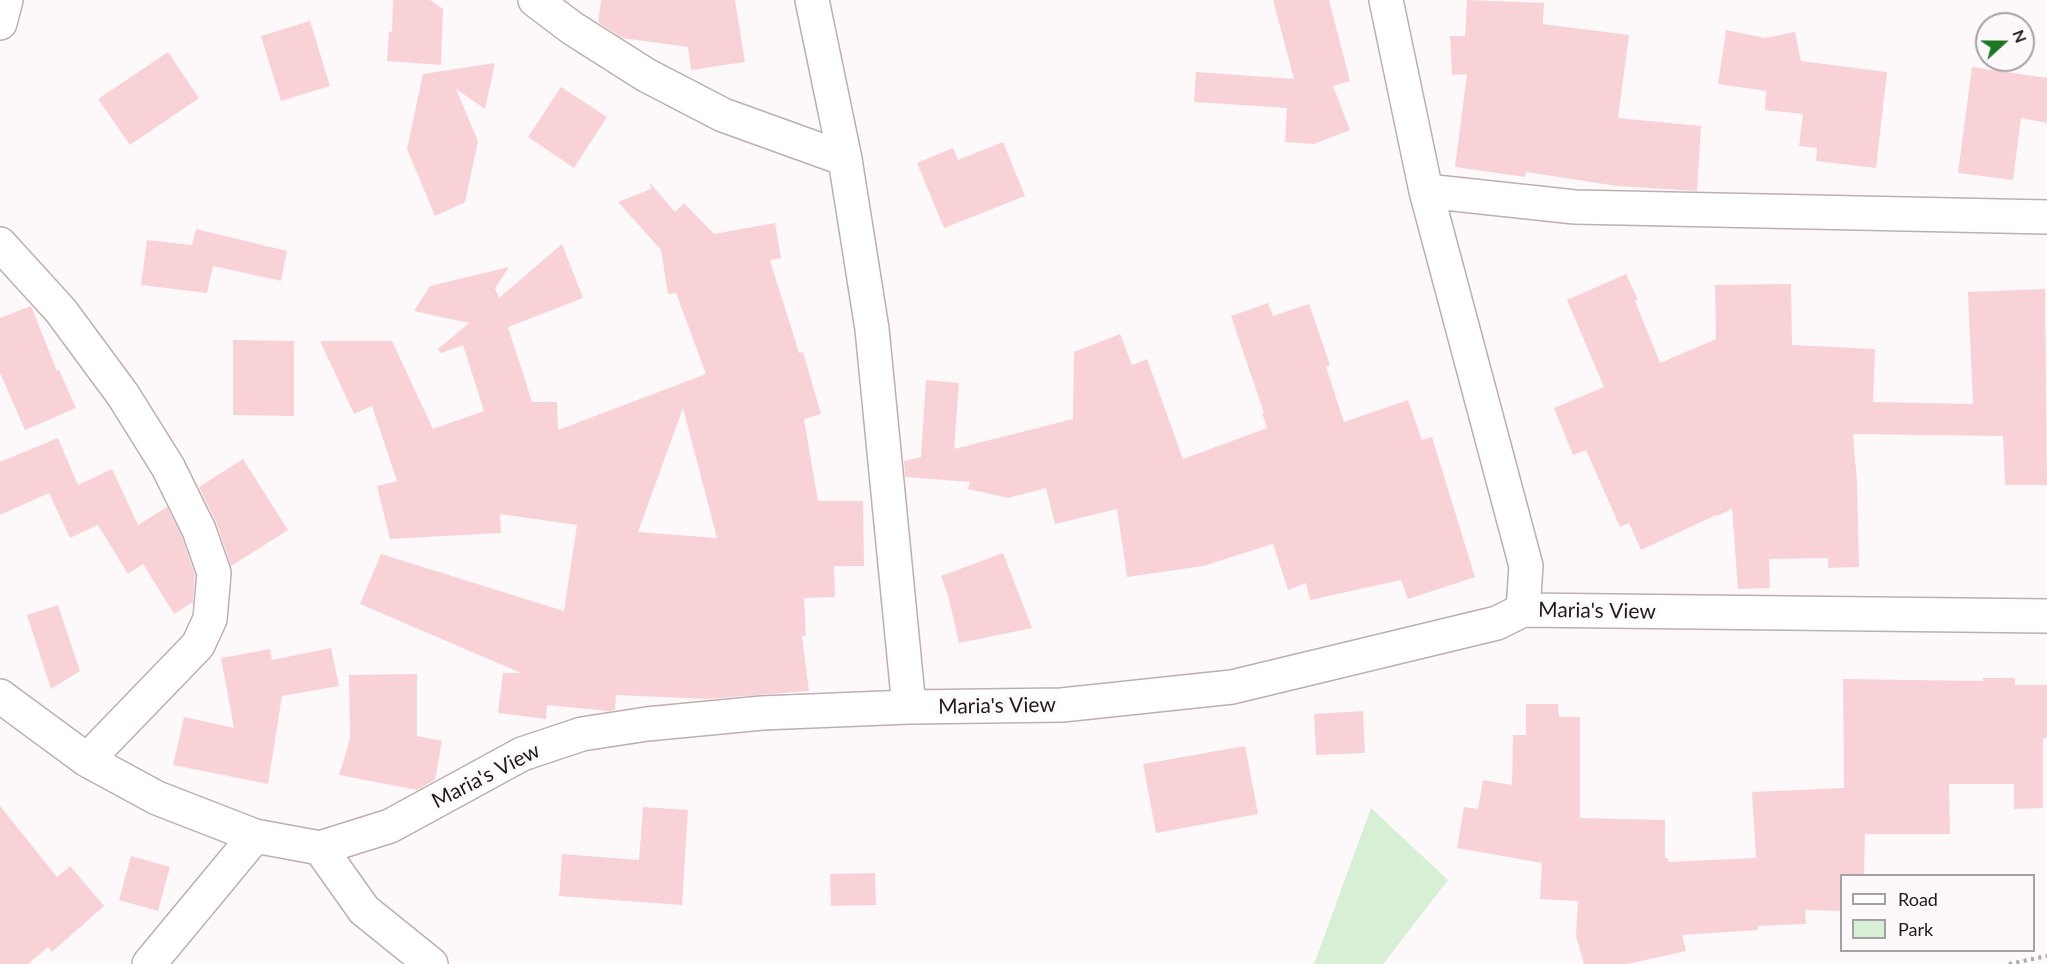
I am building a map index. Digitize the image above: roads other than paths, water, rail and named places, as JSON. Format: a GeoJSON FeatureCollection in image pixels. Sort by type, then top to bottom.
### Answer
{"type":"FeatureCollection","features":[{"type":"Feature","properties":{"kind":"street"},"geometry":{"type":"LineString","coordinates":[[0,22],[6,0]]}},
{"type":"Feature","properties":{"kind":"street"},"geometry":{"type":"LineString","coordinates":[[535,0],[572,28],[646,75],[723,114],[845,159]]}},
{"type":"Feature","properties":{"kind":"street"},"geometry":{"type":"LineString","coordinates":[[812,0],[845,159],[873,328],[909,707]]}},
{"type":"Feature","properties":{"kind":"street"},"geometry":{"type":"LineString","coordinates":[[1386,0],[1426,191],[1526,566],[1523,610]]}},
{"type":"Feature","properties":{"kind":"street"},"geometry":{"type":"LineString","coordinates":[[1426,191],[1575,207],[2047,217]]}},
{"type":"Feature","properties":{"kind":"street"},"geometry":{"type":"LineString","coordinates":[[0,244],[61,311],[123,395],[168,466],[199,530],[214,573],[210,619],[198,645],[87,760]]}},
{"type":"Feature","properties":{"kind":"street","name":"Maria's View"},"geometry":{"type":"LineString","coordinates":[[0,696],[87,760],[157,798],[255,836],[320,848],[390,826],[522,754],[582,734],[647,724],[762,713],[909,707],[1062,705],[1232,687],[1497,623],[1523,610],[2047,616]]}},
{"type":"Feature","properties":{"kind":"street"},"geometry":{"type":"LineString","coordinates":[[149,964],[255,836]]}},
{"type":"Feature","properties":{"kind":"street"},"geometry":{"type":"LineString","coordinates":[[320,848],[364,910],[429,964]]}}]}
